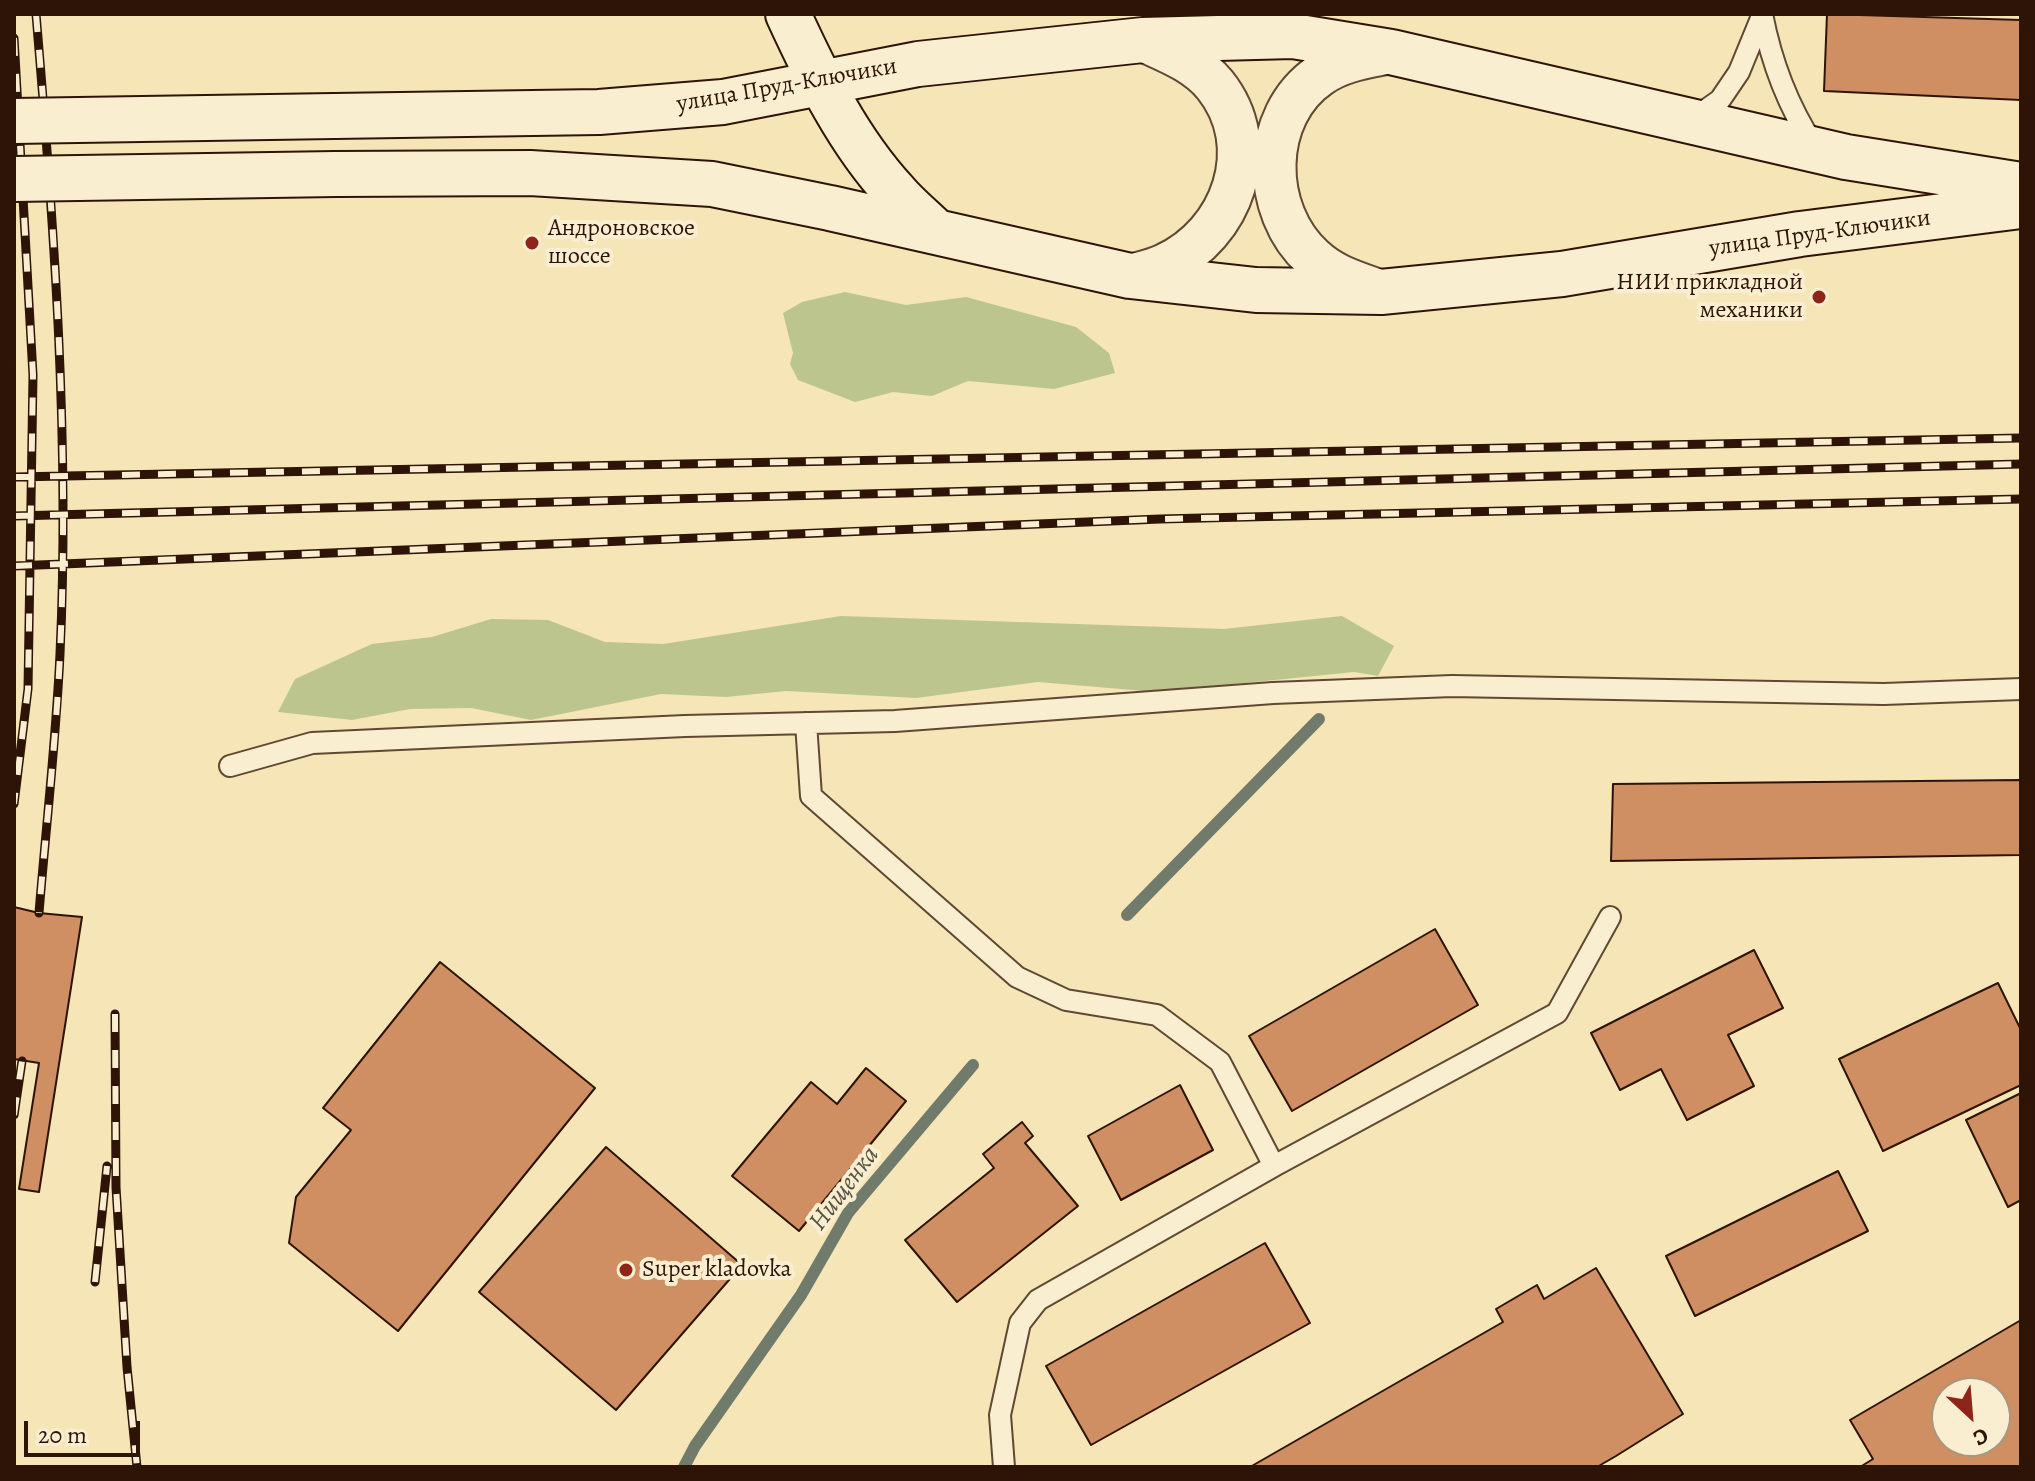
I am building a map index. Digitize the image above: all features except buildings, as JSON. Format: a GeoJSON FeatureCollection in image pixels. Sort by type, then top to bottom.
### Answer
{"type":"FeatureCollection","features":[{"type":"Feature","properties":{"kind":"street"},"geometry":{"type":"LineString","coordinates":[[788,14],[819,82],[857,143],[886,180],[938,233]]}},
{"type":"Feature","properties":{"kind":"street","name":"улица Пруд-Ключики"},"geometry":{"type":"LineString","coordinates":[[14,121],[599,112],[723,102],[918,64],[1143,40],[1293,36],[1391,52],[1816,150],[2021,185]]}},
{"type":"Feature","properties":{"kind":"street"},"geometry":{"type":"LineString","coordinates":[[1130,276],[1165,266],[1193,248],[1214,227],[1230,202],[1239,172],[1240,137],[1230,107],[1214,83],[1187,60],[1143,40]]}},
{"type":"Feature","properties":{"kind":"street","name":"улица Пруд-Ключики"},"geometry":{"type":"LineString","coordinates":[[1381,292],[1337,277],[1312,258],[1290,233],[1277,198],[1274,160],[1280,125],[1299,93],[1321,74],[1351,60],[1391,52]]}},
{"type":"Feature","properties":{"kind":"street","name":"улица Пруд-Ключики"},"geometry":{"type":"LineString","coordinates":[[14,179],[530,173],[712,184],[1130,276],[1256,290],[1381,292],[1562,274],[1800,234],[2021,206]]}},
{"type":"Feature","properties":{"kind":"lane"},"geometry":{"type":"LineString","coordinates":[[1689,122],[1720,100],[1727,91],[1739,72],[1762,15]]}},
{"type":"Feature","properties":{"kind":"lane"},"geometry":{"type":"LineString","coordinates":[[1762,15],[1794,116],[1816,150]]}},
{"type":"Feature","properties":{"kind":"lane"},"geometry":{"type":"LineString","coordinates":[[230,766],[312,743],[670,726],[895,721],[1273,693],[1452,686],[1884,694],[2021,689]]}},
{"type":"Feature","properties":{"kind":"lane"},"geometry":{"type":"LineString","coordinates":[[806,723],[811,796],[1017,977],[1066,1000],[1157,1015],[1220,1062],[1274,1166]]}},
{"type":"Feature","properties":{"kind":"lane"},"geometry":{"type":"LineString","coordinates":[[1004,1467],[1000,1415],[1020,1323],[1038,1300],[1274,1166],[1557,1013],[1610,917]]}},
{"type":"Feature","properties":{"kind":"green space"},"geometry":{"type":"Polygon","coordinates":[[[845,292],[906,305],[966,297],[1076,327],[1109,353],[1115,373],[1054,389],[968,381],[932,396],[893,392],[855,402],[798,380],[790,364],[793,353],[783,313],[802,302],[845,292]]]}},
{"type":"Feature","properties":{"kind":"green space"},"geometry":{"type":"Polygon","coordinates":[[[841,616],[1224,629],[1342,616],[1394,646],[1378,676],[1354,672],[1156,692],[1038,682],[916,698],[786,691],[726,697],[661,694],[531,720],[471,708],[410,709],[352,720],[278,712],[295,679],[372,644],[432,637],[491,619],[548,620],[605,642],[663,644],[841,616]]]}},
{"type":"Feature","properties":{"kind":"waterway","name":"Нищенка"},"geometry":{"type":"LineString","coordinates":[[1127,915],[1319,719]]}},
{"type":"Feature","properties":{"kind":"waterway","name":"Нищенка"},"geometry":{"type":"LineString","coordinates":[[684,1467],[695,1446],[801,1295],[848,1213],[973,1065]]}},
{"type":"Feature","properties":{"kind":"railway"},"geometry":{"type":"LineString","coordinates":[[36,14],[54,254],[63,494],[58,686],[39,913]]}},
{"type":"Feature","properties":{"kind":"railway"},"geometry":{"type":"LineString","coordinates":[[14,38],[33,375],[28,689],[14,804]]}},
{"type":"Feature","properties":{"kind":"railway"},"geometry":{"type":"LineString","coordinates":[[14,477],[2021,438]]}},
{"type":"Feature","properties":{"kind":"railway"},"geometry":{"type":"LineString","coordinates":[[14,516],[2021,464]]}},
{"type":"Feature","properties":{"kind":"railway"},"geometry":{"type":"LineString","coordinates":[[14,566],[1160,519],[2021,499]]}},
{"type":"Feature","properties":{"kind":"railway"},"geometry":{"type":"LineString","coordinates":[[115,1014],[116,1187],[127,1367],[137,1467]]}},
{"type":"Feature","properties":{"kind":"railway"},"geometry":{"type":"LineString","coordinates":[[14,1115],[22,1061]]}},
{"type":"Feature","properties":{"kind":"railway"},"geometry":{"type":"LineString","coordinates":[[95,1282],[107,1166]]}},
{"type":"Feature","properties":{"kind":"place","name":"Андроновское шоссе"},"geometry":{"type":"Point","coordinates":[532,243]}},
{"type":"Feature","properties":{"kind":"place","name":"НИИ прикладной механики"},"geometry":{"type":"Point","coordinates":[1819,297]}},
{"type":"Feature","properties":{"kind":"place","name":"Super kladovka"},"geometry":{"type":"Point","coordinates":[626,1270]}}]}
